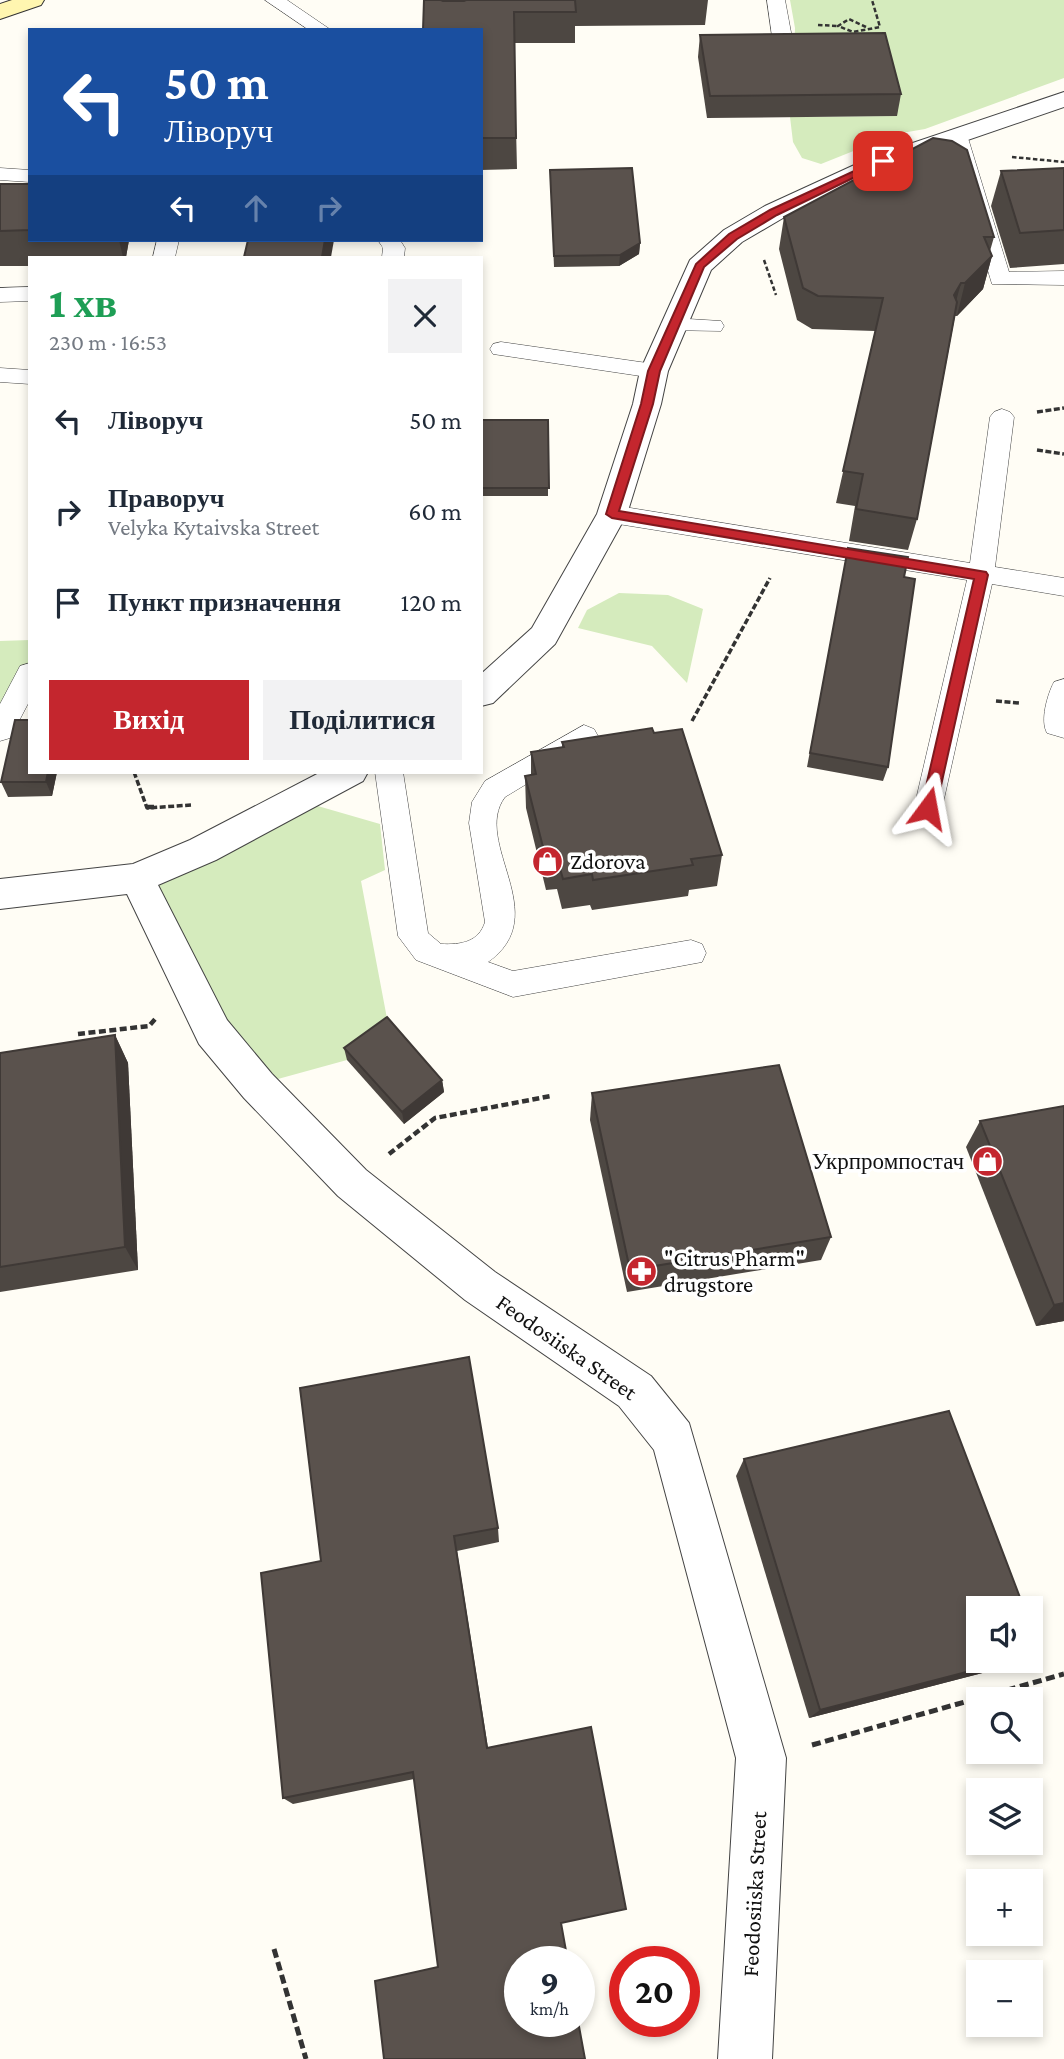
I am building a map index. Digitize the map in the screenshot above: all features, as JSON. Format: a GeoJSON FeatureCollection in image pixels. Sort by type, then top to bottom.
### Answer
{"type":"FeatureCollection","features":[{"type":"Feature","properties":{"kind":"main road"},"geometry":{"type":"LineString","coordinates":[[0,12],[33,0]]}},
{"type":"Feature","properties":{"kind":"street"},"geometry":{"type":"LineString","coordinates":[[483,692],[544,636],[612,514],[647,404],[654,371],[699,266],[733,236],[774,212],[883,161],[958,138],[1064,99]]}},
{"type":"Feature","properties":{"kind":"street"},"geometry":{"type":"LineString","coordinates":[[0,894],[137,878],[203,850],[347,774]]}},
{"type":"Feature","properties":{"kind":"street","name":"Feodosiiska Street"},"geometry":{"type":"LineString","coordinates":[[137,878],[213,1032],[258,1086],[352,1183],[480,1286],[635,1391],[673,1439],[761,1758],[746,2059]]}},
{"type":"Feature","properties":{"kind":"lane"},"geometry":{"type":"LineString","coordinates":[[274,0],[319,28]]}},
{"type":"Feature","properties":{"kind":"lane"},"geometry":{"type":"LineString","coordinates":[[776,0],[783,43]]}},
{"type":"Feature","properties":{"kind":"lane"},"geometry":{"type":"LineString","coordinates":[[958,138],[1000,279],[1064,278]]}},
{"type":"Feature","properties":{"kind":"lane"},"geometry":{"type":"LineString","coordinates":[[0,174],[28,176]]}},
{"type":"Feature","properties":{"kind":"lane"},"geometry":{"type":"LineString","coordinates":[[0,295],[28,294]]}},
{"type":"Feature","properties":{"kind":"lane"},"geometry":{"type":"LineString","coordinates":[[672,325],[713,326]]}},
{"type":"Feature","properties":{"kind":"lane"},"geometry":{"type":"LineString","coordinates":[[502,349],[654,371]]}},
{"type":"Feature","properties":{"kind":"lane"},"geometry":{"type":"LineString","coordinates":[[0,374],[28,377]]}},
{"type":"Feature","properties":{"kind":"lane"},"geometry":{"type":"LineString","coordinates":[[928,808],[981,575],[1002,417]]}},
{"type":"Feature","properties":{"kind":"lane"},"geometry":{"type":"LineString","coordinates":[[612,514],[1064,587]]}},
{"type":"Feature","properties":{"kind":"lane"},"geometry":{"type":"LineString","coordinates":[[0,731],[28,677]]}},
{"type":"Feature","properties":{"kind":"lane"},"geometry":{"type":"LineString","coordinates":[[1064,689],[1058,726],[1064,728]]}},
{"type":"Feature","properties":{"kind":"lane"},"geometry":{"type":"LineString","coordinates":[[438,957],[464,957],[488,947],[500,932],[501,915],[484,822],[486,803],[495,789],[584,736]]}},
{"type":"Feature","properties":{"kind":"lane"},"geometry":{"type":"LineString","coordinates":[[388,774],[413,936],[421,949],[513,984],[691,953]]}},
{"type":"Feature","properties":{"kind":"path"},"geometry":{"type":"LineString","coordinates":[[866,27],[849,19],[838,26],[853,32],[866,27],[880,27],[872,0]]}},
{"type":"Feature","properties":{"kind":"path"},"geometry":{"type":"LineString","coordinates":[[766,263],[776,295]]}},
{"type":"Feature","properties":{"kind":"path"},"geometry":{"type":"LineString","coordinates":[[692,721],[789,543]]}},
{"type":"Feature","properties":{"kind":"path"},"geometry":{"type":"LineString","coordinates":[[78,1034],[149,1026]]}},
{"type":"Feature","properties":{"kind":"path"},"geometry":{"type":"LineString","coordinates":[[352,1183],[435,1118],[551,1096]]}},
{"type":"Feature","properties":{"kind":"path"},"geometry":{"type":"LineString","coordinates":[[818,1744],[1064,1674]]}},
{"type":"Feature","properties":{"kind":"path"},"geometry":{"type":"LineString","coordinates":[[274,1949],[306,2059]]}},
{"type":"Feature","properties":{"kind":"green space"},"geometry":{"type":"Polygon","coordinates":[[[790,0],[1064,0],[1064,78],[925,129],[896,134],[821,164],[802,158],[793,142],[790,117],[896,116],[794,56],[795,28],[790,0]]]}},
{"type":"Feature","properties":{"kind":"green space"},"geometry":{"type":"Polygon","coordinates":[[[619,593],[668,595],[703,609],[687,683],[652,646],[578,628],[587,610],[619,593]]]}},
{"type":"Feature","properties":{"kind":"green space"},"geometry":{"type":"Polygon","coordinates":[[[28,640],[28,677],[0,731],[0,641],[28,640]]]}},
{"type":"Feature","properties":{"kind":"green space"},"geometry":{"type":"Polygon","coordinates":[[[297,800],[380,824],[385,870],[361,881],[389,1029],[347,1060],[267,1082],[139,882],[297,800]]]}},
{"type":"Feature","properties":{"kind":"building"},"geometry":{"type":"Polygon","coordinates":[[[424,0],[575,0],[576,12],[514,12],[516,138],[483,138],[483,28],[423,28],[424,0]]]}},
{"type":"Feature","properties":{"kind":"building"},"geometry":{"type":"Polygon","coordinates":[[[885,33],[901,94],[710,96],[700,35],[885,33]]]}},
{"type":"Feature","properties":{"kind":"building"},"geometry":{"type":"Polygon","coordinates":[[[933,138],[952,141],[967,150],[994,237],[984,237],[992,256],[965,283],[961,283],[954,295],[957,302],[917,519],[856,509],[863,474],[843,471],[883,298],[818,296],[803,288],[784,217],[933,138]]]}},
{"type":"Feature","properties":{"kind":"building"},"geometry":{"type":"Polygon","coordinates":[[[632,168],[640,243],[620,255],[554,256],[550,170],[632,168]]]}},
{"type":"Feature","properties":{"kind":"building"},"geometry":{"type":"Polygon","coordinates":[[[1064,168],[1064,230],[1020,233],[1001,171],[1064,168]]]}},
{"type":"Feature","properties":{"kind":"building"},"geometry":{"type":"Polygon","coordinates":[[[0,184],[28,184],[28,230],[0,231],[0,184]]]}},
{"type":"Feature","properties":{"kind":"building"},"geometry":{"type":"Polygon","coordinates":[[[248,242],[325,242],[322,256],[244,256],[248,242]]]}},
{"type":"Feature","properties":{"kind":"building"},"geometry":{"type":"Polygon","coordinates":[[[483,420],[548,420],[549,488],[483,488],[483,420]]]}},
{"type":"Feature","properties":{"kind":"building"},"geometry":{"type":"Polygon","coordinates":[[[848,548],[908,557],[904,577],[915,579],[888,767],[810,753],[848,548]]]}},
{"type":"Feature","properties":{"kind":"building"},"geometry":{"type":"Polygon","coordinates":[[[15,720],[28,720],[28,774],[48,774],[46,782],[1,782],[15,720]]]}},
{"type":"Feature","properties":{"kind":"building"},"geometry":{"type":"Polygon","coordinates":[[[652,728],[654,733],[682,729],[722,855],[691,859],[693,865],[593,880],[592,874],[563,879],[557,858],[546,859],[525,776],[536,774],[531,752],[564,747],[562,742],[652,728]]]}},
{"type":"Feature","properties":{"kind":"building"},"geometry":{"type":"Polygon","coordinates":[[[387,1017],[442,1080],[402,1112],[344,1048],[387,1017]]]}},
{"type":"Feature","properties":{"kind":"building"},"geometry":{"type":"Polygon","coordinates":[[[115,1035],[125,1247],[0,1267],[0,1053],[115,1035]]]}},
{"type":"Feature","properties":{"kind":"building"},"geometry":{"type":"Polygon","coordinates":[[[779,1065],[831,1237],[630,1270],[592,1093],[779,1065]]]}},
{"type":"Feature","properties":{"kind":"building"},"geometry":{"type":"Polygon","coordinates":[[[1064,1106],[1064,1303],[1054,1305],[980,1121],[1064,1106]]]}},
{"type":"Feature","properties":{"kind":"building"},"geometry":{"type":"Polygon","coordinates":[[[469,1357],[498,1528],[454,1536],[487,1748],[591,1727],[626,1909],[561,1923],[565,1946],[504,1946],[504,2037],[581,2037],[585,2059],[384,2059],[375,1981],[438,1967],[413,1772],[283,1798],[261,1573],[321,1561],[300,1388],[469,1357]]]}},
{"type":"Feature","properties":{"kind":"building"},"geometry":{"type":"Polygon","coordinates":[[[949,1411],[1019,1596],[966,1596],[966,1672],[820,1710],[744,1459],[949,1411]]]}},
{"type":"Feature","properties":{"kind":"place","name":"Zdorova"},"geometry":{"type":"Point","coordinates":[547,861]}},
{"type":"Feature","properties":{"kind":"place","name":"Укрпромпостач"},"geometry":{"type":"Point","coordinates":[987,1161]}},
{"type":"Feature","properties":{"kind":"place","name":"\"Citrus Pharm\" drugstore"},"geometry":{"type":"Point","coordinates":[641,1271]}},
{"type":"Feature","properties":{"kind":"route"},"geometry":{"type":"LineString","coordinates":[[883,161],[774,212],[733,236],[699,266],[654,371],[647,404],[612,514],[981,575],[928,808]]}}]}
